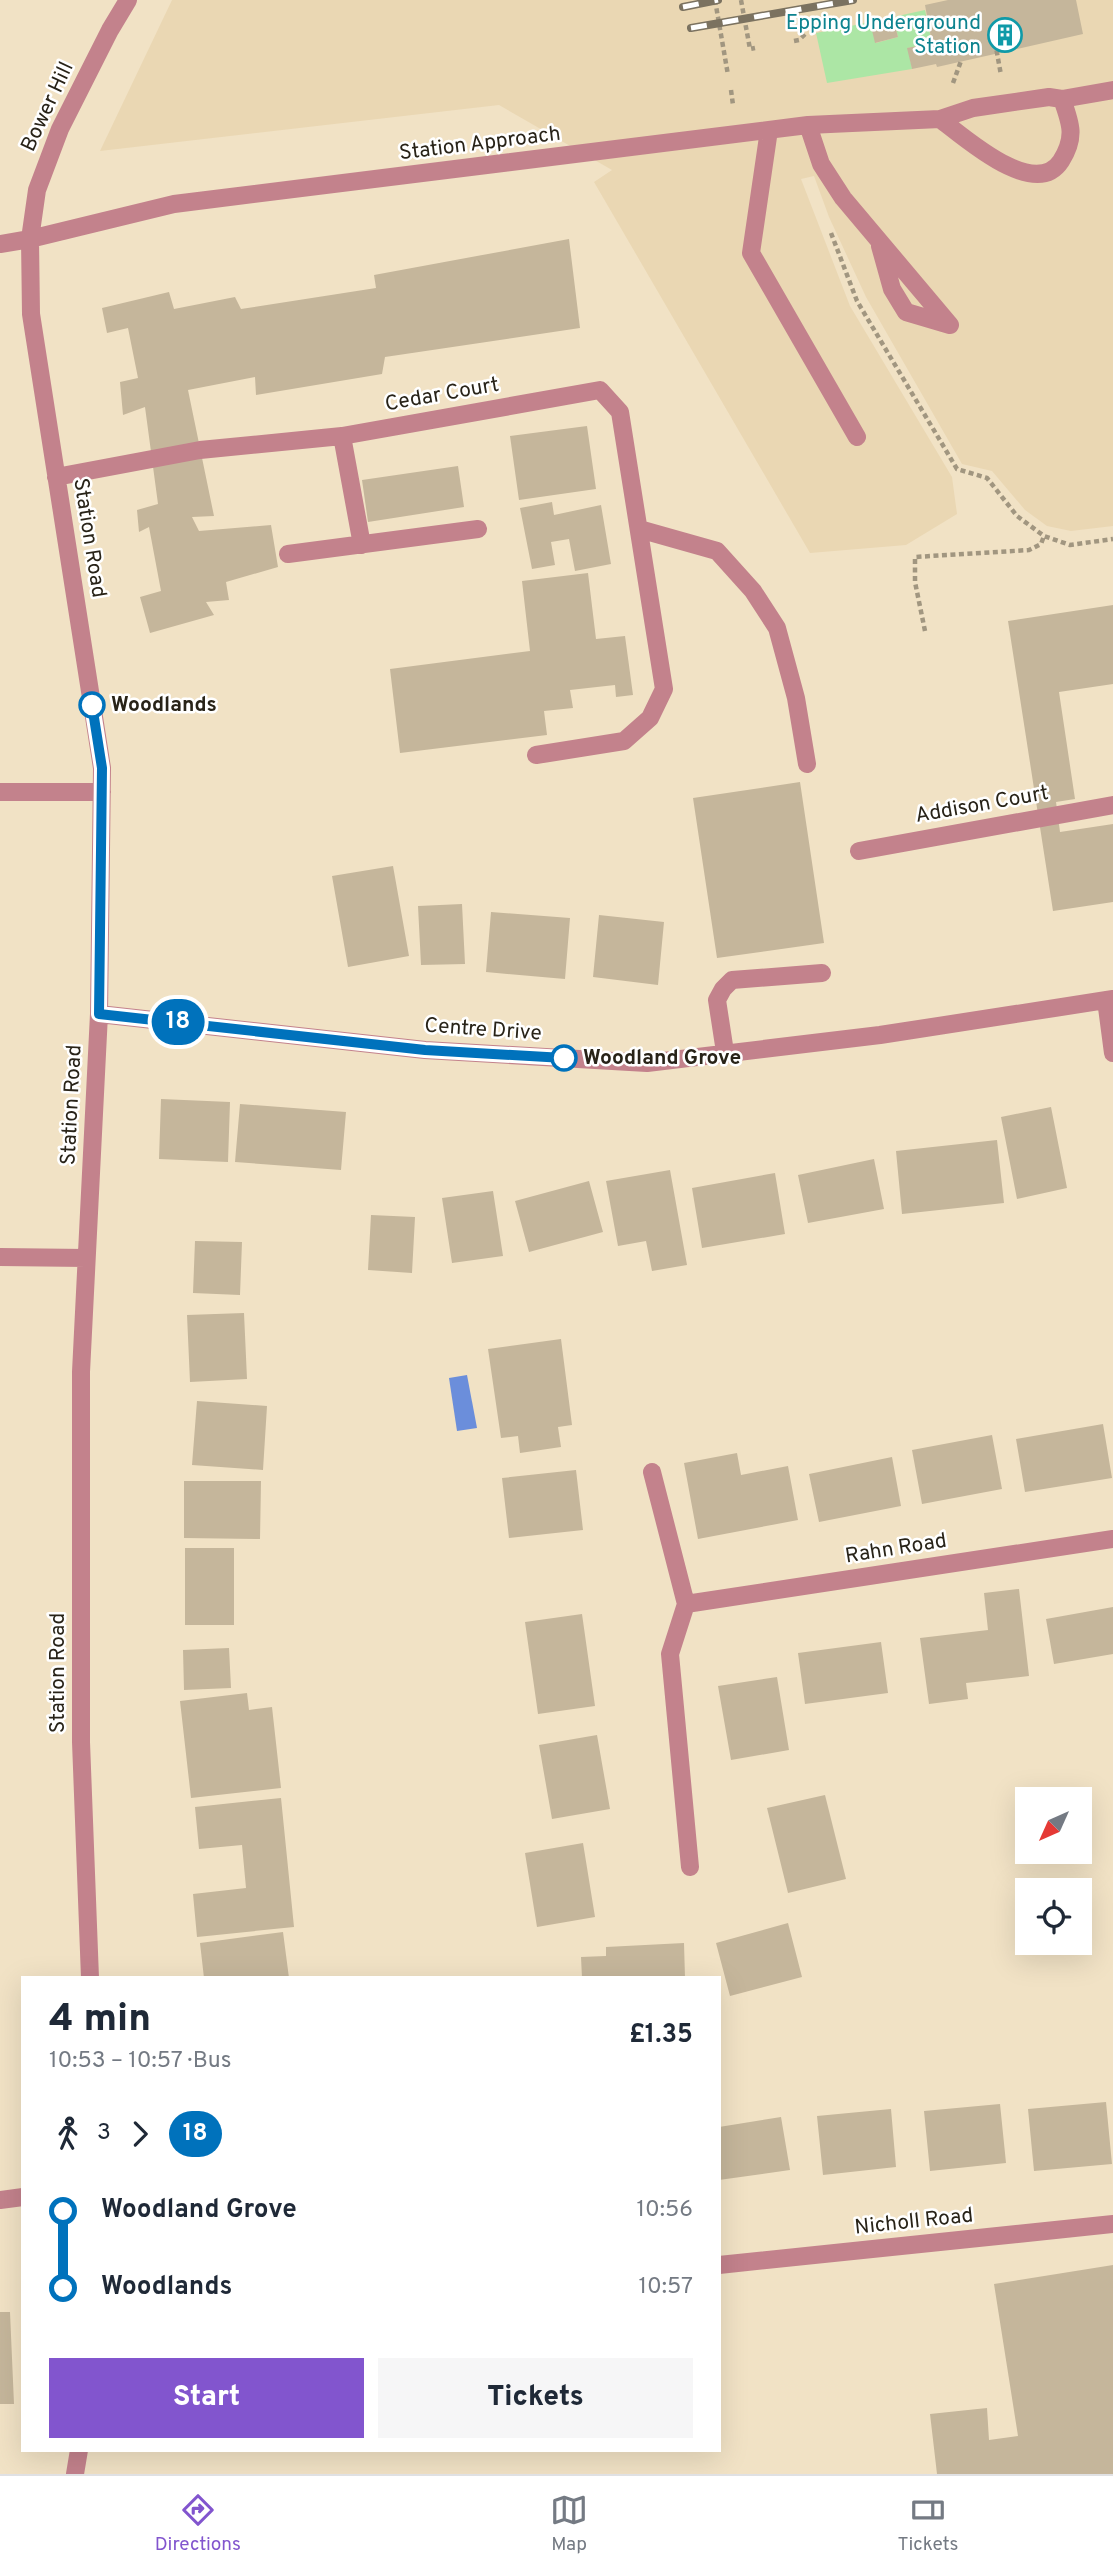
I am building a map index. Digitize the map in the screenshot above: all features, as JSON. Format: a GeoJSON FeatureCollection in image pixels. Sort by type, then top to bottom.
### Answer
{"type":"FeatureCollection","features":[{"type":"Feature","properties":{"kind":"street","name":"Bower Hill"},"geometry":{"type":"LineString","coordinates":[[30,239],[37,190],[60,129],[128,0]]}},
{"type":"Feature","properties":{"kind":"street","name":"Station Approach"},"geometry":{"type":"LineString","coordinates":[[0,244],[174,204],[808,125],[940,119],[973,108],[1049,97],[1062,99],[1113,90]]}},
{"type":"Feature","properties":{"kind":"street"},"geometry":{"type":"LineString","coordinates":[[940,119],[998,161],[1023,173],[1044,174],[1056,168],[1070,147],[1070,122],[1062,99]]}},
{"type":"Feature","properties":{"kind":"street"},"geometry":{"type":"LineString","coordinates":[[808,125],[821,164],[844,198],[950,325],[906,312],[892,289],[878,239]]}},
{"type":"Feature","properties":{"kind":"street"},"geometry":{"type":"LineString","coordinates":[[769,131],[751,253],[857,437]]}},
{"type":"Feature","properties":{"kind":"street","name":"Station Road"},"geometry":{"type":"LineString","coordinates":[[30,239],[31,314],[102,768],[99,1014],[80,1372],[81,1742],[90,1976]]}},
{"type":"Feature","properties":{"kind":"street","name":"Cedar Court"},"geometry":{"type":"LineString","coordinates":[[56,477],[200,450],[342,436],[600,390],[620,412],[664,689],[650,718],[624,741],[536,755]]}},
{"type":"Feature","properties":{"kind":"street"},"geometry":{"type":"LineString","coordinates":[[342,436],[362,545]]}},
{"type":"Feature","properties":{"kind":"street"},"geometry":{"type":"LineString","coordinates":[[639,528],[717,551],[753,591],[777,628],[796,698],[807,764]]}},
{"type":"Feature","properties":{"kind":"street"},"geometry":{"type":"LineString","coordinates":[[288,554],[478,529]]}},
{"type":"Feature","properties":{"kind":"street"},"geometry":{"type":"LineString","coordinates":[[0,792],[102,792]]}},
{"type":"Feature","properties":{"kind":"street","name":"Addison Court"},"geometry":{"type":"LineString","coordinates":[[859,851],[1113,805]]}},
{"type":"Feature","properties":{"kind":"street"},"geometry":{"type":"LineString","coordinates":[[725,1052],[718,1000],[723,989],[732,981],[822,973]]}},
{"type":"Feature","properties":{"kind":"street"},"geometry":{"type":"LineString","coordinates":[[1109,999],[1113,1053]]}},
{"type":"Feature","properties":{"kind":"street","name":"Centre Drive"},"geometry":{"type":"LineString","coordinates":[[99,1014],[425,1050],[647,1063],[880,1035],[1109,999]]}},
{"type":"Feature","properties":{"kind":"street"},"geometry":{"type":"LineString","coordinates":[[0,1257],[86,1258]]}},
{"type":"Feature","properties":{"kind":"street"},"geometry":{"type":"LineString","coordinates":[[652,1472],[686,1604],[670,1654],[690,1867]]}},
{"type":"Feature","properties":{"kind":"street","name":"Rahn Road"},"geometry":{"type":"LineString","coordinates":[[686,1604],[1113,1539]]}},
{"type":"Feature","properties":{"kind":"street"},"geometry":{"type":"LineString","coordinates":[[0,2200],[21,2197]]}},
{"type":"Feature","properties":{"kind":"street","name":"Nicholl Road"},"geometry":{"type":"LineString","coordinates":[[721,2265],[1113,2224]]}},
{"type":"Feature","properties":{"kind":"street"},"geometry":{"type":"LineString","coordinates":[[75,2474],[79,2452]]}},
{"type":"Feature","properties":{"kind":"path"},"geometry":{"type":"LineString","coordinates":[[715,0],[728,75]]}},
{"type":"Feature","properties":{"kind":"path"},"geometry":{"type":"LineString","coordinates":[[741,0],[750,49],[755,48]]}},
{"type":"Feature","properties":{"kind":"path"},"geometry":{"type":"LineString","coordinates":[[793,41],[799,40],[805,34]]}},
{"type":"Feature","properties":{"kind":"path"},"geometry":{"type":"LineString","coordinates":[[828,227],[857,301],[957,469],[986,478],[1017,516],[1044,536],[1069,545],[1113,539]]}},
{"type":"Feature","properties":{"kind":"path"},"geometry":{"type":"LineString","coordinates":[[925,631],[915,582],[915,557],[1029,550],[1041,544],[1044,536]]}},
{"type":"Feature","properties":{"kind":"shaded area"},"geometry":{"type":"Polygon","coordinates":[[[172,0],[1113,0],[1113,526],[1071,531],[1047,526],[1025,510],[992,471],[962,464],[866,297],[829,217],[814,176],[801,179],[850,306],[952,477],[957,514],[906,545],[810,553],[594,182],[612,170],[499,105],[100,151],[172,0]]]}},
{"type":"Feature","properties":{"kind":"green space"},"geometry":{"type":"Polygon","coordinates":[[[925,10],[932,43],[908,48],[912,69],[827,83],[816,33],[870,22],[876,43],[898,37],[893,17],[925,10]]]}},
{"type":"Feature","properties":{"kind":"water"},"geometry":{"type":"Polygon","coordinates":[[[467,1375],[477,1428],[457,1431],[449,1378],[467,1375]]]}},
{"type":"Feature","properties":{"kind":"building","name":"Epping Underground Station"},"geometry":{"type":"Polygon","coordinates":[[[948,0],[1076,0],[1083,34],[937,67],[936,64],[912,69],[907,48],[932,43],[925,5],[948,0]]]}},
{"type":"Feature","properties":{"kind":"building"},"geometry":{"type":"Polygon","coordinates":[[[838,17],[840,25],[825,28],[824,19],[838,17]]]}},
{"type":"Feature","properties":{"kind":"building","name":"Epping Underground Station"},"geometry":{"type":"Polygon","coordinates":[[[893,17],[898,37],[875,43],[870,22],[893,17]]]}},
{"type":"Feature","properties":{"kind":"building"},"geometry":{"type":"Polygon","coordinates":[[[569,239],[580,328],[385,357],[382,374],[256,395],[255,377],[188,390],[214,516],[192,517],[199,531],[271,525],[278,567],[226,582],[229,600],[206,602],[214,615],[150,633],[140,597],[161,591],[149,527],[139,532],[137,510],[158,504],[145,407],[123,415],[120,382],[138,378],[128,328],[107,333],[102,308],[169,292],[174,309],[235,297],[241,309],[376,288],[374,275],[569,239]]]}},
{"type":"Feature","properties":{"kind":"building"},"geometry":{"type":"Polygon","coordinates":[[[587,426],[596,489],[519,500],[510,436],[587,426]]]}},
{"type":"Feature","properties":{"kind":"building"},"geometry":{"type":"Polygon","coordinates":[[[458,466],[464,507],[368,522],[362,480],[458,466]]]}},
{"type":"Feature","properties":{"kind":"building"},"geometry":{"type":"Polygon","coordinates":[[[552,502],[554,515],[601,505],[611,564],[575,571],[569,539],[551,542],[555,565],[532,569],[520,508],[552,502]]]}},
{"type":"Feature","properties":{"kind":"building"},"geometry":{"type":"Polygon","coordinates":[[[588,573],[596,639],[625,636],[633,695],[616,697],[615,685],[570,690],[573,708],[544,711],[547,735],[400,753],[390,669],[530,651],[522,581],[588,573]]]}},
{"type":"Feature","properties":{"kind":"building"},"geometry":{"type":"Polygon","coordinates":[[[1113,605],[1113,684],[1059,692],[1075,799],[1056,802],[1060,832],[1113,824],[1113,902],[1053,911],[1008,621],[1113,605]]]}},
{"type":"Feature","properties":{"kind":"building"},"geometry":{"type":"Polygon","coordinates":[[[800,782],[824,943],[717,958],[693,798],[800,782]]]}},
{"type":"Feature","properties":{"kind":"building"},"geometry":{"type":"Polygon","coordinates":[[[393,866],[409,956],[348,967],[332,876],[393,866]]]}},
{"type":"Feature","properties":{"kind":"building"},"geometry":{"type":"Polygon","coordinates":[[[462,904],[465,964],[421,965],[418,906],[462,904]]]}},
{"type":"Feature","properties":{"kind":"building"},"geometry":{"type":"Polygon","coordinates":[[[491,912],[570,918],[565,979],[486,972],[491,912]]]}},
{"type":"Feature","properties":{"kind":"building"},"geometry":{"type":"Polygon","coordinates":[[[599,915],[664,922],[658,985],[593,977],[599,915]]]}},
{"type":"Feature","properties":{"kind":"building"},"geometry":{"type":"Polygon","coordinates":[[[161,1099],[230,1102],[228,1162],[159,1159],[161,1099]]]}},
{"type":"Feature","properties":{"kind":"building"},"geometry":{"type":"Polygon","coordinates":[[[240,1104],[346,1112],[341,1170],[235,1162],[240,1104]]]}},
{"type":"Feature","properties":{"kind":"building"},"geometry":{"type":"Polygon","coordinates":[[[1051,1107],[1067,1188],[1017,1199],[1001,1117],[1051,1107]]]}},
{"type":"Feature","properties":{"kind":"building"},"geometry":{"type":"Polygon","coordinates":[[[997,1140],[1004,1203],[902,1214],[896,1151],[997,1140]]]}},
{"type":"Feature","properties":{"kind":"building"},"geometry":{"type":"Polygon","coordinates":[[[874,1159],[884,1209],[808,1223],[798,1175],[874,1159]]]}},
{"type":"Feature","properties":{"kind":"building"},"geometry":{"type":"Polygon","coordinates":[[[670,1170],[687,1265],[652,1271],[646,1241],[618,1246],[606,1181],[670,1170]]]}},
{"type":"Feature","properties":{"kind":"building"},"geometry":{"type":"Polygon","coordinates":[[[775,1173],[785,1234],[702,1248],[692,1188],[775,1173]]]}},
{"type":"Feature","properties":{"kind":"building"},"geometry":{"type":"Polygon","coordinates":[[[589,1181],[603,1232],[529,1252],[515,1201],[589,1181]]]}},
{"type":"Feature","properties":{"kind":"building"},"geometry":{"type":"Polygon","coordinates":[[[493,1191],[503,1256],[452,1263],[442,1198],[493,1191]]]}},
{"type":"Feature","properties":{"kind":"building"},"geometry":{"type":"Polygon","coordinates":[[[371,1215],[415,1217],[412,1273],[368,1270],[371,1215]]]}},
{"type":"Feature","properties":{"kind":"building"},"geometry":{"type":"Polygon","coordinates":[[[195,1241],[242,1242],[240,1295],[193,1293],[195,1241]]]}},
{"type":"Feature","properties":{"kind":"building"},"geometry":{"type":"Polygon","coordinates":[[[244,1313],[247,1379],[190,1382],[187,1315],[244,1313]]]}},
{"type":"Feature","properties":{"kind":"building"},"geometry":{"type":"Polygon","coordinates":[[[561,1339],[572,1425],[558,1427],[561,1447],[520,1453],[518,1436],[501,1438],[488,1349],[561,1339]]]}},
{"type":"Feature","properties":{"kind":"building"},"geometry":{"type":"Polygon","coordinates":[[[197,1401],[267,1406],[263,1470],[192,1465],[197,1401]]]}},
{"type":"Feature","properties":{"kind":"building"},"geometry":{"type":"Polygon","coordinates":[[[1103,1424],[1112,1478],[1025,1492],[1016,1439],[1103,1424]]]}},
{"type":"Feature","properties":{"kind":"building"},"geometry":{"type":"Polygon","coordinates":[[[992,1435],[1002,1489],[922,1504],[912,1450],[992,1435]]]}},
{"type":"Feature","properties":{"kind":"building"},"geometry":{"type":"Polygon","coordinates":[[[737,1453],[741,1475],[788,1466],[798,1520],[698,1539],[684,1463],[737,1453]]]}},
{"type":"Feature","properties":{"kind":"building"},"geometry":{"type":"Polygon","coordinates":[[[892,1457],[901,1506],[819,1522],[809,1474],[892,1457]]]}},
{"type":"Feature","properties":{"kind":"building"},"geometry":{"type":"Polygon","coordinates":[[[576,1470],[583,1530],[509,1538],[502,1478],[576,1470]]]}},
{"type":"Feature","properties":{"kind":"building"},"geometry":{"type":"Polygon","coordinates":[[[184,1481],[261,1481],[260,1539],[184,1538],[184,1481]]]}},
{"type":"Feature","properties":{"kind":"building"},"geometry":{"type":"Polygon","coordinates":[[[185,1548],[234,1548],[234,1625],[185,1625],[185,1548]]]}},
{"type":"Feature","properties":{"kind":"building"},"geometry":{"type":"Polygon","coordinates":[[[1019,1589],[1029,1676],[966,1683],[968,1699],[929,1704],[920,1638],[988,1630],[984,1593],[1019,1589]]]}},
{"type":"Feature","properties":{"kind":"building"},"geometry":{"type":"Polygon","coordinates":[[[1113,1607],[1113,1654],[1054,1664],[1046,1619],[1113,1607]]]}},
{"type":"Feature","properties":{"kind":"building"},"geometry":{"type":"Polygon","coordinates":[[[582,1614],[595,1706],[538,1714],[525,1622],[582,1614]]]}},
{"type":"Feature","properties":{"kind":"building"},"geometry":{"type":"Polygon","coordinates":[[[881,1642],[888,1693],[805,1704],[798,1653],[881,1642]]]}},
{"type":"Feature","properties":{"kind":"building"},"geometry":{"type":"Polygon","coordinates":[[[229,1648],[231,1688],[184,1690],[183,1650],[229,1648]]]}},
{"type":"Feature","properties":{"kind":"building"},"geometry":{"type":"Polygon","coordinates":[[[777,1677],[789,1750],[731,1760],[718,1686],[777,1677]]]}},
{"type":"Feature","properties":{"kind":"building"},"geometry":{"type":"Polygon","coordinates":[[[247,1693],[249,1710],[272,1707],[281,1788],[191,1798],[180,1701],[247,1693]]]}},
{"type":"Feature","properties":{"kind":"building"},"geometry":{"type":"Polygon","coordinates":[[[597,1735],[610,1809],[552,1819],[539,1745],[597,1735]]]}},
{"type":"Feature","properties":{"kind":"building"},"geometry":{"type":"Polygon","coordinates":[[[825,1795],[846,1879],[788,1893],[767,1808],[825,1795]]]}},
{"type":"Feature","properties":{"kind":"building"},"geometry":{"type":"Polygon","coordinates":[[[281,1798],[294,1927],[197,1937],[193,1894],[246,1888],[242,1845],[199,1849],[195,1807],[281,1798]]]}},
{"type":"Feature","properties":{"kind":"building"},"geometry":{"type":"Polygon","coordinates":[[[583,1843],[595,1917],[537,1927],[525,1853],[583,1843]]]}},
{"type":"Feature","properties":{"kind":"building"},"geometry":{"type":"Polygon","coordinates":[[[788,1923],[802,1977],[730,1996],[716,1943],[788,1923]]]}},
{"type":"Feature","properties":{"kind":"building"},"geometry":{"type":"Polygon","coordinates":[[[283,1932],[289,1976],[204,1976],[200,1943],[283,1932]]]}},
{"type":"Feature","properties":{"kind":"building"},"geometry":{"type":"Polygon","coordinates":[[[684,1943],[685,1976],[582,1976],[581,1957],[606,1956],[606,1947],[684,1943]]]}},
{"type":"Feature","properties":{"kind":"building"},"geometry":{"type":"Polygon","coordinates":[[[1106,2102],[1112,2164],[1034,2171],[1028,2109],[1106,2102]]]}},
{"type":"Feature","properties":{"kind":"building"},"geometry":{"type":"Polygon","coordinates":[[[1000,2104],[1006,2163],[930,2171],[924,2111],[1000,2104]]]}},
{"type":"Feature","properties":{"kind":"building"},"geometry":{"type":"Polygon","coordinates":[[[891,2109],[896,2167],[823,2175],[817,2116],[891,2109]]]}},
{"type":"Feature","properties":{"kind":"building"},"geometry":{"type":"Polygon","coordinates":[[[781,2117],[790,2170],[721,2180],[721,2127],[781,2117]]]}},
{"type":"Feature","properties":{"kind":"building"},"geometry":{"type":"Polygon","coordinates":[[[1113,2265],[1113,2474],[937,2474],[930,2414],[987,2408],[989,2440],[1018,2436],[994,2284],[1113,2265]]]}},
{"type":"Feature","properties":{"kind":"building"},"geometry":{"type":"Polygon","coordinates":[[[0,2312],[10,2312],[14,2404],[0,2404],[0,2312]]]}},
{"type":"Feature","properties":{"kind":"railway"},"geometry":{"type":"LineString","coordinates":[[683,7],[718,0]]}},
{"type":"Feature","properties":{"kind":"railway"},"geometry":{"type":"LineString","coordinates":[[691,28],[853,0]]}},
{"type":"Feature","properties":{"kind":"bus line","name":"18"},"geometry":{"type":"LineString","coordinates":[[92,705],[102,768],[99,1014],[425,1050],[564,1058]]}},
{"type":"Feature","properties":{"kind":"place","name":"Epping Underground Station"},"geometry":{"type":"Point","coordinates":[1005,35]}},
{"type":"Feature","properties":{"kind":"place","name":"Woodlands"},"geometry":{"type":"Point","coordinates":[92,705]}},
{"type":"Feature","properties":{"kind":"place","name":"Woodland Grove"},"geometry":{"type":"Point","coordinates":[564,1058]}}]}
